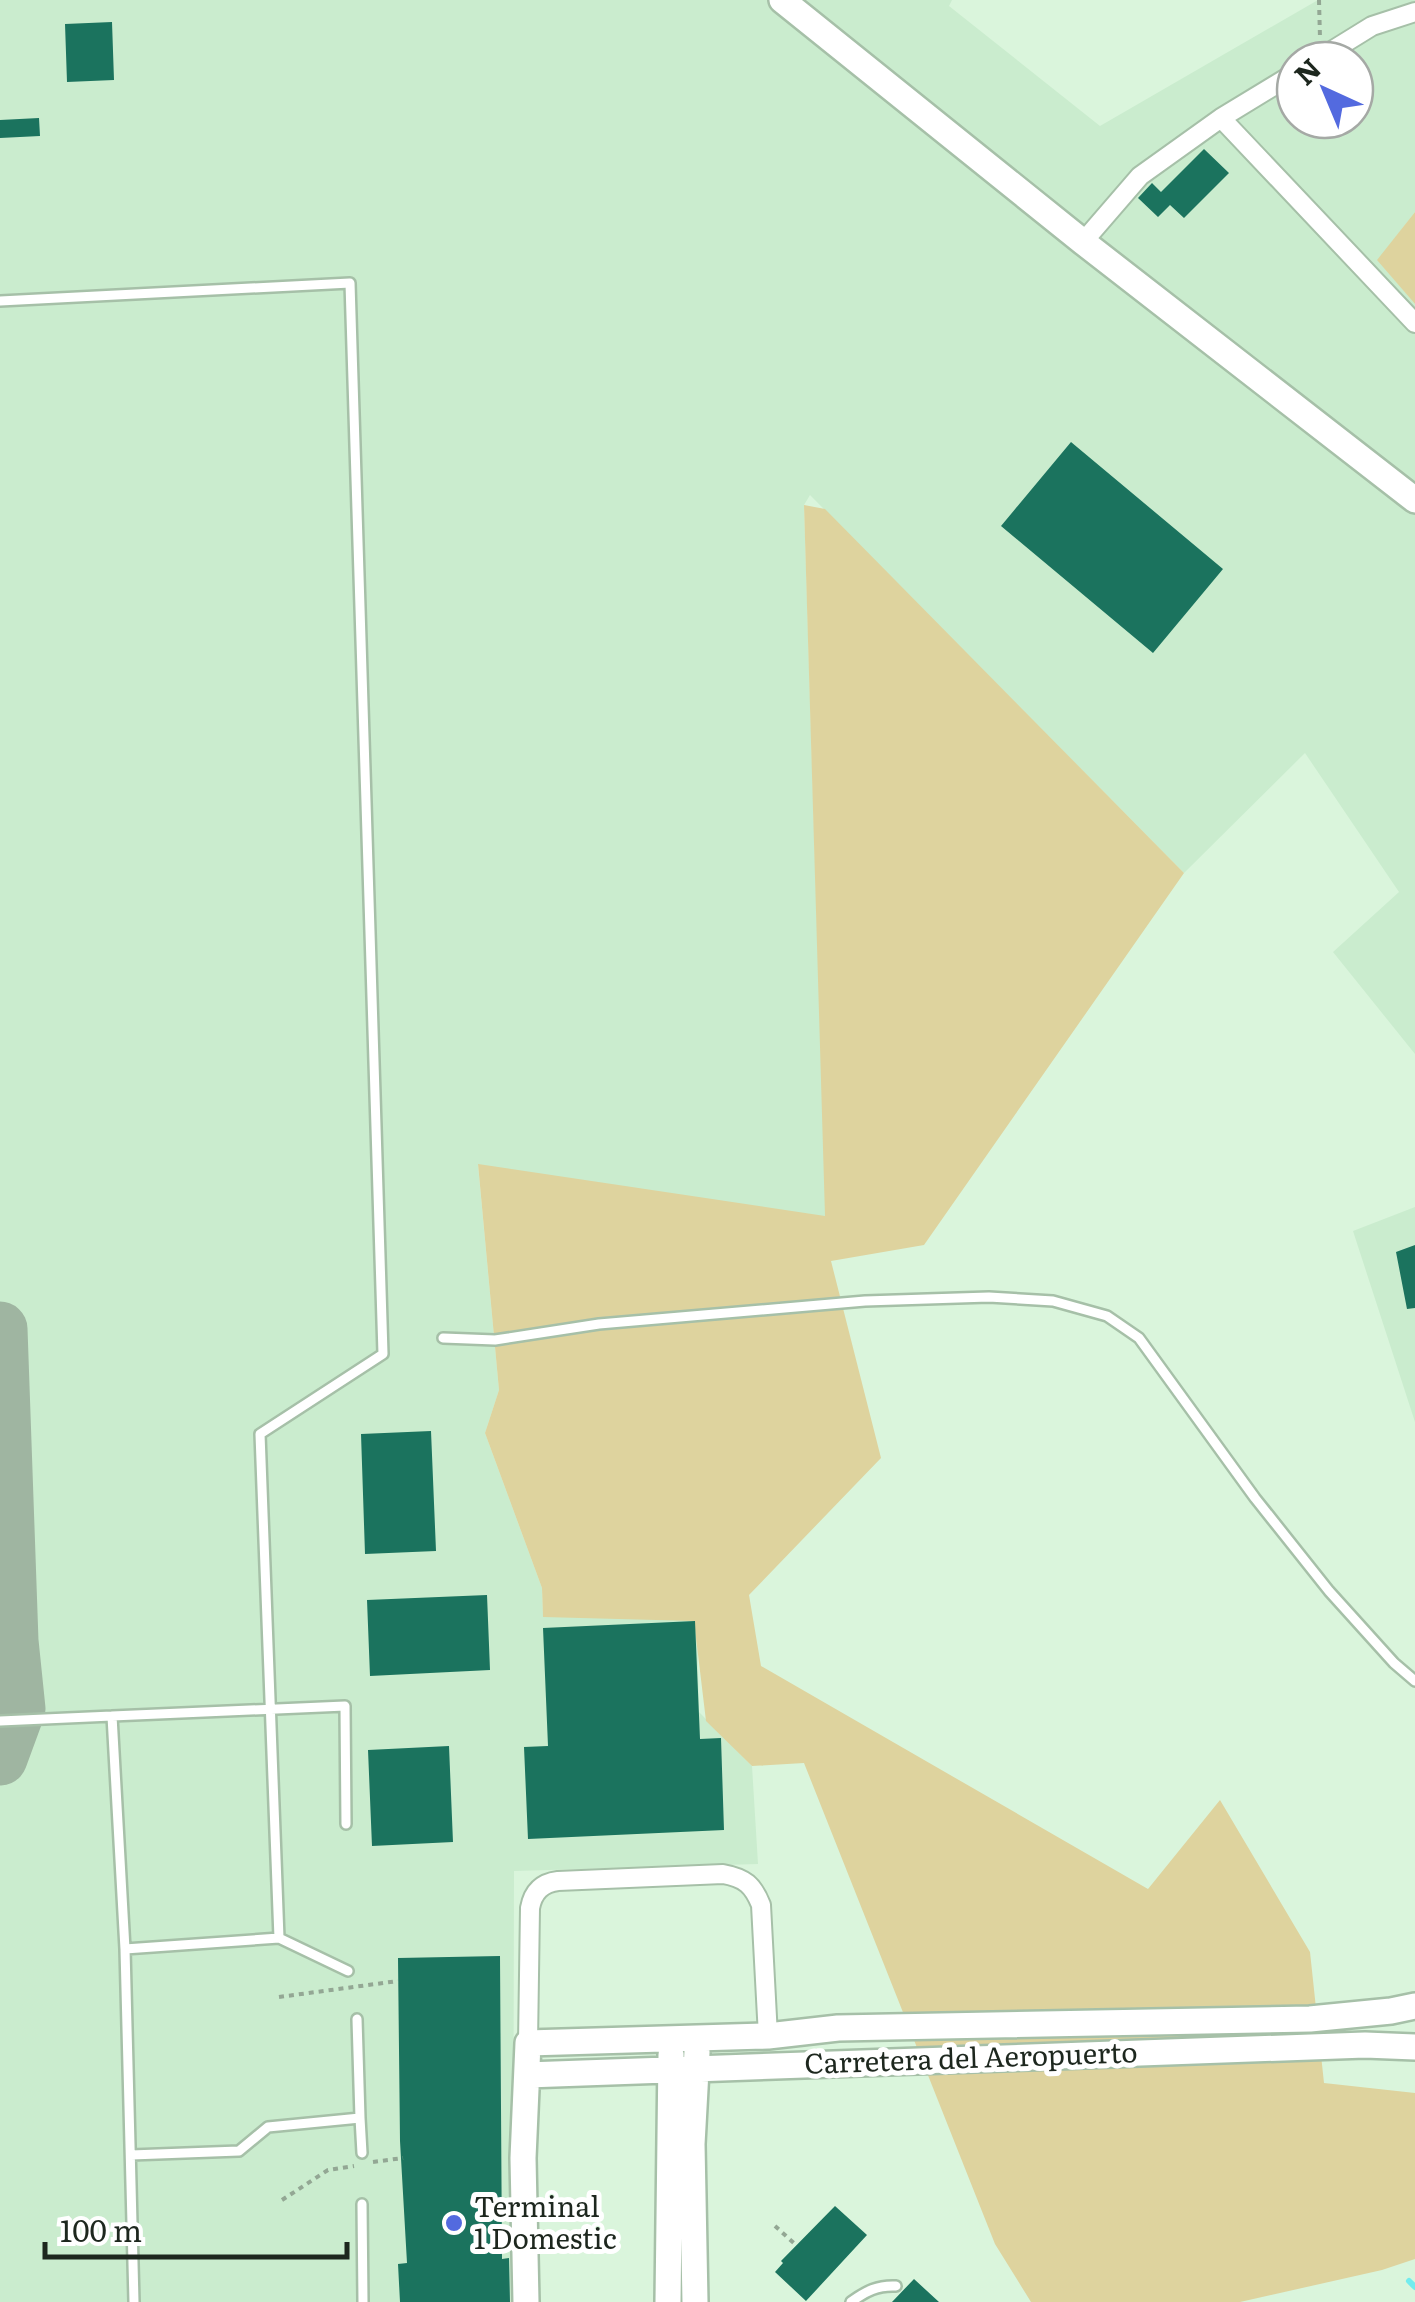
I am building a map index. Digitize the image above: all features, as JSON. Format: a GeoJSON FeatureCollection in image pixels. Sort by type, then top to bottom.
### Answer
{"type":"FeatureCollection","features":[{"type":"Feature","properties":{"kind":"street"},"geometry":{"type":"LineString","coordinates":[[782,0],[1083,242],[1411,488]]}},
{"type":"Feature","properties":{"kind":"street"},"geometry":{"type":"LineString","coordinates":[[1349,40],[1372,26],[1415,12]]}},
{"type":"Feature","properties":{"kind":"street"},"geometry":{"type":"LineString","coordinates":[[1083,242],[1140,176],[1275,85]]}},
{"type":"Feature","properties":{"kind":"street"},"geometry":{"type":"LineString","coordinates":[[1221,118],[1415,323]]}},
{"type":"Feature","properties":{"kind":"street"},"geometry":{"type":"LineString","coordinates":[[526,2302],[524,2158],[530,1908],[532,1898],[542,1886],[558,1880],[724,1874],[747,1881],[761,1905],[768,2036]]}},
{"type":"Feature","properties":{"kind":"street","name":"Carretera del Aeropuerto"},"geometry":{"type":"LineString","coordinates":[[528,2044],[768,2036],[838,2028],[1340,2017],[1415,2006]]}},
{"type":"Feature","properties":{"kind":"street"},"geometry":{"type":"LineString","coordinates":[[668,2302],[682,2068],[699,2038]]}},
{"type":"Feature","properties":{"kind":"street"},"geometry":{"type":"LineString","coordinates":[[670,2040],[682,2068],[696,2302]]}},
{"type":"Feature","properties":{"kind":"street","name":"Carretera del Aeropuerto"},"geometry":{"type":"LineString","coordinates":[[527,2075],[1365,2044],[1415,2047]]}},
{"type":"Feature","properties":{"kind":"lane"},"geometry":{"type":"LineString","coordinates":[[0,302],[350,283],[382,1354],[260,1434],[279,1938]]}},
{"type":"Feature","properties":{"kind":"lane"},"geometry":{"type":"LineString","coordinates":[[443,1338],[495,1340],[599,1324],[865,1301],[989,1297],[1053,1300],[1107,1316],[1138,1338],[1254,1498],[1329,1592],[1415,1681]]}},
{"type":"Feature","properties":{"kind":"lane"},"geometry":{"type":"LineString","coordinates":[[0,1722],[345,1706],[346,1824]]}},
{"type":"Feature","properties":{"kind":"lane"},"geometry":{"type":"LineString","coordinates":[[112,1716],[125,1949],[134,2302]]}},
{"type":"Feature","properties":{"kind":"lane"},"geometry":{"type":"LineString","coordinates":[[125,1949],[279,1938],[348,1971]]}},
{"type":"Feature","properties":{"kind":"lane"},"geometry":{"type":"LineString","coordinates":[[357,2019],[362,2152]]}},
{"type":"Feature","properties":{"kind":"lane"},"geometry":{"type":"LineString","coordinates":[[130,2156],[239,2151],[268,2126],[360,2118]]}},
{"type":"Feature","properties":{"kind":"lane"},"geometry":{"type":"LineString","coordinates":[[362,2204],[363,2302]]}},
{"type":"Feature","properties":{"kind":"lane"},"geometry":{"type":"LineString","coordinates":[[852,2302],[867,2290],[896,2286]]}},
{"type":"Feature","properties":{"kind":"path"},"geometry":{"type":"LineString","coordinates":[[1318,40],[1319,0]]}},
{"type":"Feature","properties":{"kind":"path"},"geometry":{"type":"LineString","coordinates":[[279,1997],[398,1981]]}},
{"type":"Feature","properties":{"kind":"path"},"geometry":{"type":"LineString","coordinates":[[282,2200],[328,2170],[403,2158]]}},
{"type":"Feature","properties":{"kind":"path"},"geometry":{"type":"LineString","coordinates":[[775,2226],[796,2245]]}},
{"type":"Feature","properties":{"kind":"shaded area"},"geometry":{"type":"Polygon","coordinates":[[[0,0],[952,0],[949,6],[1100,126],[1318,0],[1415,0],[1415,212],[1378,260],[1415,304],[1415,1054],[1333,952],[1399,892],[1305,753],[1184,873],[810,495],[804,505],[826,1217],[478,1165],[499,1390],[485,1433],[542,1588],[543,1616],[697,1617],[699,1712],[752,1766],[758,1864],[514,1871],[513,2302],[0,2302],[0,0]]]}},
{"type":"Feature","properties":{"kind":"shaded area"},"geometry":{"type":"Polygon","coordinates":[[[1415,212],[1415,304],[1377,260],[1415,212]]]}},
{"type":"Feature","properties":{"kind":"shaded area"},"geometry":{"type":"Polygon","coordinates":[[[804,505],[825,509],[1184,873],[924,1245],[831,1261],[881,1458],[749,1595],[761,1666],[1148,1889],[1220,1800],[1310,1952],[1324,2083],[1415,2093],[1415,2259],[1240,2302],[1031,2302],[995,2244],[804,1763],[752,1766],[706,1721],[694,1621],[543,1617],[542,1588],[485,1433],[499,1390],[478,1164],[825,1216],[804,505]]]}},
{"type":"Feature","properties":{"kind":"shaded area"},"geometry":{"type":"Polygon","coordinates":[[[1415,1207],[1415,1422],[1353,1231],[1415,1207]]]}},
{"type":"Feature","properties":{"kind":"building"},"geometry":{"type":"Polygon","coordinates":[[[112,22],[114,80],[67,82],[65,24],[112,22]]]}},
{"type":"Feature","properties":{"kind":"building"},"geometry":{"type":"Polygon","coordinates":[[[39,118],[40,136],[0,138],[0,120],[39,118]]]}},
{"type":"Feature","properties":{"kind":"building"},"geometry":{"type":"Polygon","coordinates":[[[1204,149],[1229,173],[1184,218],[1170,205],[1158,217],[1138,198],[1152,183],[1161,192],[1204,149]]]}},
{"type":"Feature","properties":{"kind":"building"},"geometry":{"type":"Polygon","coordinates":[[[1071,442],[1223,569],[1153,653],[1001,526],[1071,442]]]}},
{"type":"Feature","properties":{"kind":"building"},"geometry":{"type":"Polygon","coordinates":[[[1415,1245],[1415,1308],[1407,1309],[1396,1252],[1415,1245]]]}},
{"type":"Feature","properties":{"kind":"building"},"geometry":{"type":"Polygon","coordinates":[[[431,1431],[436,1551],[365,1554],[361,1434],[431,1431]]]}},
{"type":"Feature","properties":{"kind":"building"},"geometry":{"type":"Polygon","coordinates":[[[487,1595],[490,1670],[370,1676],[367,1600],[487,1595]]]}},
{"type":"Feature","properties":{"kind":"building"},"geometry":{"type":"Polygon","coordinates":[[[695,1621],[700,1739],[721,1738],[724,1830],[528,1839],[524,1747],[548,1746],[543,1628],[695,1621]]]}},
{"type":"Feature","properties":{"kind":"building"},"geometry":{"type":"Polygon","coordinates":[[[449,1746],[453,1842],[372,1846],[368,1750],[449,1746]]]}},
{"type":"Feature","properties":{"kind":"building"},"geometry":{"type":"Polygon","coordinates":[[[500,1956],[502,2259],[509,2258],[510,2302],[400,2302],[398,2264],[407,2263],[400,2141],[398,1958],[500,1956]]]}},
{"type":"Feature","properties":{"kind":"building"},"geometry":{"type":"Polygon","coordinates":[[[835,2206],[867,2235],[806,2301],[775,2272],[835,2206]]]}},
{"type":"Feature","properties":{"kind":"building"},"geometry":{"type":"Polygon","coordinates":[[[914,2279],[939,2302],[892,2302],[914,2279]]]}},
{"type":"Feature","properties":{"kind":"waterway"},"geometry":{"type":"LineString","coordinates":[[1409,2281],[1415,2287]]}},
{"type":"Feature","properties":{"kind":"taxiway"},"geometry":{"type":"LineString","coordinates":[[0,1329],[11,1641],[18,1709],[0,1758]]}},
{"type":"Feature","properties":{"kind":"place","name":"Terminal 1 Domestic"},"geometry":{"type":"Point","coordinates":[454,2223]}}]}
